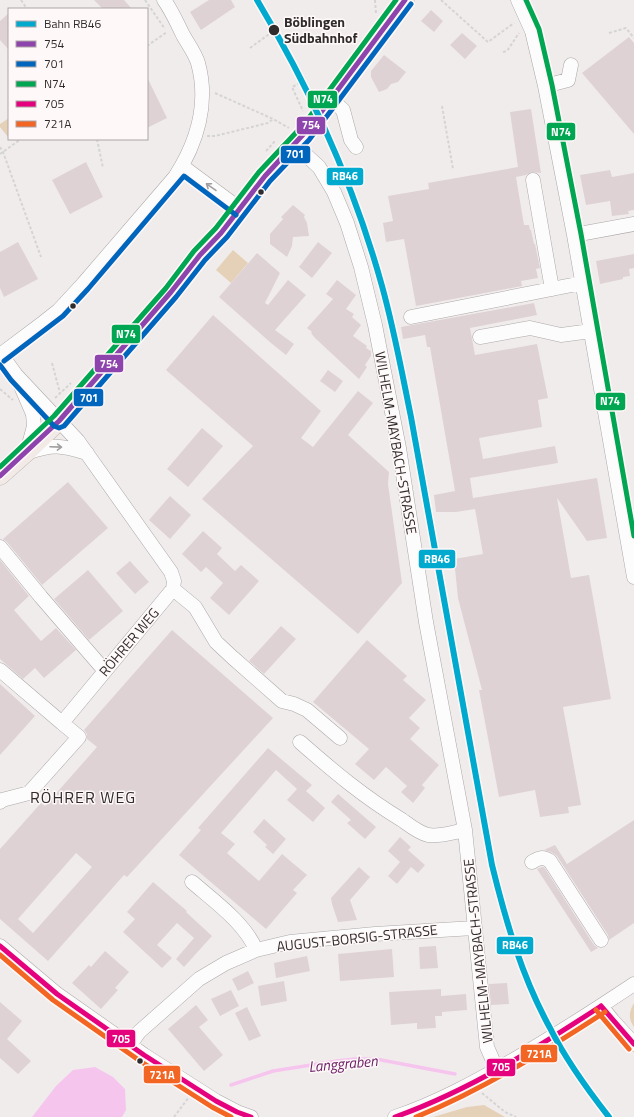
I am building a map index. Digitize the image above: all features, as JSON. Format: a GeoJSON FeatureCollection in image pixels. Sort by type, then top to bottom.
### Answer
{"type":"FeatureCollection","features":[{"type":"Feature","properties":{"kind":"main road"},"geometry":{"type":"LineString","coordinates":[[0,476],[59,421],[171,292],[240,209],[265,176],[310,127],[405,0]]}},
{"type":"Feature","properties":{"kind":"street"},"geometry":{"type":"LineString","coordinates":[[164,0],[179,24],[197,61],[202,83],[203,101],[196,137],[175,177],[83,284],[44,322],[0,354],[16,375],[78,441],[171,572],[174,581],[173,589],[195,608],[216,642],[282,701],[294,704],[307,710],[340,738]]}},
{"type":"Feature","properties":{"kind":"street"},"geometry":{"type":"LineString","coordinates":[[518,0],[536,42],[545,86],[630,532],[634,577]]}},
{"type":"Feature","properties":{"kind":"street"},"geometry":{"type":"LineString","coordinates":[[545,86],[568,80],[571,65]]}},
{"type":"Feature","properties":{"kind":"street"},"geometry":{"type":"LineString","coordinates":[[331,99],[343,110],[352,140],[356,147]]}},
{"type":"Feature","properties":{"kind":"street","name":"WILHELM-MAYBACH-STRASSE"},"geometry":{"type":"LineString","coordinates":[[295,145],[319,167],[334,192],[347,223],[369,296],[394,420],[426,622],[465,830],[487,1047],[497,1070]]}},
{"type":"Feature","properties":{"kind":"street"},"geometry":{"type":"LineString","coordinates":[[182,166],[240,209]]}},
{"type":"Feature","properties":{"kind":"street"},"geometry":{"type":"LineString","coordinates":[[533,180],[552,289]]}},
{"type":"Feature","properties":{"kind":"street"},"geometry":{"type":"LineString","coordinates":[[574,235],[634,224]]}},
{"type":"Feature","properties":{"kind":"street"},"geometry":{"type":"LineString","coordinates":[[411,317],[582,283]]}},
{"type":"Feature","properties":{"kind":"street"},"geometry":{"type":"LineString","coordinates":[[480,337],[530,328],[561,335],[591,331]]}},
{"type":"Feature","properties":{"kind":"street"},"geometry":{"type":"LineString","coordinates":[[16,375],[33,414],[34,426],[26,453]]}},
{"type":"Feature","properties":{"kind":"street"},"geometry":{"type":"LineString","coordinates":[[26,453],[45,447],[59,446],[87,453]]}},
{"type":"Feature","properties":{"kind":"street"},"geometry":{"type":"LineString","coordinates":[[0,547],[41,597],[107,669]]}},
{"type":"Feature","properties":{"kind":"street","name":"RÖHRER WEG"},"geometry":{"type":"LineString","coordinates":[[62,722],[173,589]]}},
{"type":"Feature","properties":{"kind":"street"},"geometry":{"type":"LineString","coordinates":[[0,670],[79,737],[29,793],[1,801]]}},
{"type":"Feature","properties":{"kind":"street"},"geometry":{"type":"LineString","coordinates":[[300,742],[367,798],[415,829],[428,835],[465,830]]}},
{"type":"Feature","properties":{"kind":"street"},"geometry":{"type":"LineString","coordinates":[[532,862],[540,858],[545,858],[550,861],[601,940]]}},
{"type":"Feature","properties":{"kind":"street"},"geometry":{"type":"LineString","coordinates":[[192,882],[243,928],[252,939],[256,950]]}},
{"type":"Feature","properties":{"kind":"street","name":"AUGUST-BORSIG-STRASSE"},"geometry":{"type":"LineString","coordinates":[[130,1045],[140,1032],[199,979],[226,963],[256,950],[290,942],[375,934],[474,928]]}},
{"type":"Feature","properties":{"kind":"street"},"geometry":{"type":"LineString","coordinates":[[0,946],[57,994],[130,1045],[195,1088],[238,1114],[251,1117]]}},
{"type":"Feature","properties":{"kind":"street"},"geometry":{"type":"LineString","coordinates":[[395,1117],[437,1100],[497,1070],[570,1027],[634,984]]}},
{"type":"Feature","properties":{"kind":"street"},"geometry":{"type":"LineString","coordinates":[[601,1006],[634,1044]]}},
{"type":"Feature","properties":{"kind":"path"},"geometry":{"type":"LineString","coordinates":[[145,0],[170,38]]}},
{"type":"Feature","properties":{"kind":"path"},"geometry":{"type":"LineString","coordinates":[[441,0],[488,42],[527,18]]}},
{"type":"Feature","properties":{"kind":"path"},"geometry":{"type":"LineString","coordinates":[[503,52],[507,51],[527,18]]}},
{"type":"Feature","properties":{"kind":"path"},"geometry":{"type":"LineString","coordinates":[[148,45],[179,24]]}},
{"type":"Feature","properties":{"kind":"path"},"geometry":{"type":"LineString","coordinates":[[609,33],[626,28],[634,38]]}},
{"type":"Feature","properties":{"kind":"path"},"geometry":{"type":"LineString","coordinates":[[250,48],[272,32]]}},
{"type":"Feature","properties":{"kind":"path"},"geometry":{"type":"LineString","coordinates":[[202,83],[210,82],[216,94],[273,119],[289,128]]}},
{"type":"Feature","properties":{"kind":"path"},"geometry":{"type":"LineString","coordinates":[[300,83],[292,88],[310,127]]}},
{"type":"Feature","properties":{"kind":"path"},"geometry":{"type":"LineString","coordinates":[[442,106],[453,169]]}},
{"type":"Feature","properties":{"kind":"path"},"geometry":{"type":"LineString","coordinates":[[196,137],[215,136],[268,122],[273,119]]}},
{"type":"Feature","properties":{"kind":"path"},"geometry":{"type":"LineString","coordinates":[[0,154],[20,140]]}},
{"type":"Feature","properties":{"kind":"path"},"geometry":{"type":"LineString","coordinates":[[97,140],[103,168]]}},
{"type":"Feature","properties":{"kind":"path"},"geometry":{"type":"LineString","coordinates":[[0,147],[41,257]]}},
{"type":"Feature","properties":{"kind":"path"},"geometry":{"type":"LineString","coordinates":[[52,363],[60,393]]}},
{"type":"Feature","properties":{"kind":"path"},"geometry":{"type":"LineString","coordinates":[[472,1083],[487,1099],[505,1112],[516,1117]]}},
{"type":"Feature","properties":{"kind":"path"},"geometry":{"type":"LineString","coordinates":[[174,1117],[195,1088]]}},
{"type":"Feature","properties":{"kind":"shaded area"},"geometry":{"type":"Polygon","coordinates":[[[8,119],[8,137],[0,127],[0,124],[8,119]]]}},
{"type":"Feature","properties":{"kind":"shaded area"},"geometry":{"type":"Polygon","coordinates":[[[233,250],[248,263],[231,283],[216,270],[233,250]]]}},
{"type":"Feature","properties":{"kind":"shaded area"},"geometry":{"type":"Polygon","coordinates":[[[634,1003],[634,1027],[630,1015],[634,1003]]]}},
{"type":"Feature","properties":{"kind":"shaded area"},"geometry":{"type":"Polygon","coordinates":[[[95,1067],[113,1077],[125,1089],[126,1110],[122,1117],[32,1117],[56,1086],[73,1070],[95,1067]]]}},
{"type":"Feature","properties":{"kind":"shaded area"},"geometry":{"type":"Polygon","coordinates":[[[484,1105],[505,1117],[433,1117],[467,1107],[484,1105]]]}},
{"type":"Feature","properties":{"kind":"building"},"geometry":{"type":"Polygon","coordinates":[[[94,0],[124,0],[131,8],[102,8],[94,0]]]}},
{"type":"Feature","properties":{"kind":"building"},"geometry":{"type":"Polygon","coordinates":[[[209,0],[231,0],[235,7],[201,30],[190,12],[209,0]]]}},
{"type":"Feature","properties":{"kind":"building"},"geometry":{"type":"Polygon","coordinates":[[[431,10],[443,21],[434,32],[421,21],[431,10]]]}},
{"type":"Feature","properties":{"kind":"building"},"geometry":{"type":"Polygon","coordinates":[[[8,14],[8,49],[0,40],[0,21],[8,14]]]}},
{"type":"Feature","properties":{"kind":"building"},"geometry":{"type":"Polygon","coordinates":[[[462,33],[477,46],[465,59],[450,45],[462,33]]]}},
{"type":"Feature","properties":{"kind":"building"},"geometry":{"type":"Polygon","coordinates":[[[629,37],[634,43],[634,134],[582,73],[629,37]]]}},
{"type":"Feature","properties":{"kind":"building"},"geometry":{"type":"Polygon","coordinates":[[[384,55],[406,72],[398,82],[391,84],[387,89],[379,92],[371,77],[371,71],[384,55]]]}},
{"type":"Feature","properties":{"kind":"building"},"geometry":{"type":"Polygon","coordinates":[[[148,79],[167,118],[148,128],[148,79]]]}},
{"type":"Feature","properties":{"kind":"building"},"geometry":{"type":"Polygon","coordinates":[[[531,109],[541,173],[532,172],[516,177],[524,225],[529,225],[535,244],[540,268],[536,269],[538,278],[521,281],[522,286],[416,306],[404,239],[386,242],[383,223],[393,221],[388,196],[429,189],[428,183],[518,167],[510,112],[531,109]]]}},
{"type":"Feature","properties":{"kind":"building"},"geometry":{"type":"Polygon","coordinates":[[[86,162],[103,197],[70,214],[52,180],[86,162]]]}},
{"type":"Feature","properties":{"kind":"building"},"geometry":{"type":"Polygon","coordinates":[[[610,170],[612,177],[634,173],[634,210],[628,211],[629,214],[612,216],[610,201],[586,205],[580,175],[610,170]]]}},
{"type":"Feature","properties":{"kind":"building"},"geometry":{"type":"Polygon","coordinates":[[[293,205],[305,215],[304,217],[307,223],[309,236],[293,237],[292,246],[287,257],[270,244],[270,234],[283,219],[281,217],[293,205]]]}},
{"type":"Feature","properties":{"kind":"building"},"geometry":{"type":"Polygon","coordinates":[[[18,242],[38,279],[4,297],[0,288],[0,252],[18,242]]]}},
{"type":"Feature","properties":{"kind":"building"},"geometry":{"type":"Polygon","coordinates":[[[318,242],[332,253],[312,278],[299,267],[318,242]]]}},
{"type":"Feature","properties":{"kind":"building"},"geometry":{"type":"Polygon","coordinates":[[[257,253],[280,273],[265,303],[268,305],[288,280],[306,295],[275,330],[294,344],[286,355],[219,297],[257,253]]]}},
{"type":"Feature","properties":{"kind":"building"},"geometry":{"type":"Polygon","coordinates":[[[634,254],[634,268],[629,269],[630,276],[600,284],[596,261],[634,254]]]}},
{"type":"Feature","properties":{"kind":"building"},"geometry":{"type":"Polygon","coordinates":[[[337,280],[356,295],[346,309],[354,314],[352,317],[361,325],[353,336],[367,346],[366,348],[371,351],[371,356],[365,365],[367,367],[359,379],[315,338],[311,333],[312,332],[307,328],[333,299],[326,294],[337,280]]]}},
{"type":"Feature","properties":{"kind":"building"},"geometry":{"type":"Polygon","coordinates":[[[534,303],[537,315],[470,328],[475,355],[537,344],[548,398],[538,400],[542,427],[479,438],[483,459],[555,446],[558,463],[470,478],[473,498],[597,478],[607,538],[587,541],[557,498],[571,578],[589,575],[611,699],[563,707],[581,805],[568,807],[569,813],[540,817],[535,790],[499,797],[479,690],[482,690],[458,598],[454,559],[483,554],[475,509],[456,512],[436,512],[434,495],[455,491],[430,347],[427,347],[425,335],[403,339],[401,327],[534,303]]]}},
{"type":"Feature","properties":{"kind":"building"},"geometry":{"type":"Polygon","coordinates":[[[213,315],[321,411],[301,438],[313,447],[358,391],[373,403],[348,435],[389,472],[388,484],[402,583],[358,634],[202,499],[253,446],[166,370],[213,315]]]}},
{"type":"Feature","properties":{"kind":"building"},"geometry":{"type":"Polygon","coordinates":[[[328,370],[343,381],[335,392],[320,381],[328,370]]]}},
{"type":"Feature","properties":{"kind":"building"},"geometry":{"type":"Polygon","coordinates":[[[202,428],[223,446],[188,487],[167,469],[202,428]]]}},
{"type":"Feature","properties":{"kind":"building"},"geometry":{"type":"Polygon","coordinates":[[[68,482],[108,528],[42,585],[3,539],[68,482]]]}},
{"type":"Feature","properties":{"kind":"building"},"geometry":{"type":"Polygon","coordinates":[[[170,496],[191,515],[170,539],[149,520],[170,496]]]}},
{"type":"Feature","properties":{"kind":"building"},"geometry":{"type":"Polygon","coordinates":[[[203,531],[222,548],[217,554],[235,571],[241,565],[259,581],[229,615],[210,598],[223,583],[206,567],[201,572],[182,554],[203,531]]]}},
{"type":"Feature","properties":{"kind":"building"},"geometry":{"type":"Polygon","coordinates":[[[0,560],[29,596],[14,610],[41,641],[56,628],[76,650],[44,678],[35,668],[23,679],[0,659],[0,560]]]}},
{"type":"Feature","properties":{"kind":"building"},"geometry":{"type":"Polygon","coordinates":[[[130,561],[149,582],[135,594],[116,573],[130,561]]]}},
{"type":"Feature","properties":{"kind":"building"},"geometry":{"type":"Polygon","coordinates":[[[88,570],[123,611],[89,640],[54,599],[88,570]]]}},
{"type":"Feature","properties":{"kind":"building"},"geometry":{"type":"Polygon","coordinates":[[[281,626],[296,639],[264,674],[249,661],[281,626]]]}},
{"type":"Feature","properties":{"kind":"building"},"geometry":{"type":"Polygon","coordinates":[[[172,630],[273,718],[127,877],[124,875],[48,961],[0,919],[0,849],[41,803],[45,806],[97,747],[87,739],[87,734],[84,730],[172,630]],[[76,853],[18,919],[33,933],[92,867],[76,853]]]}},
{"type":"Feature","properties":{"kind":"building"},"geometry":{"type":"Polygon","coordinates":[[[367,640],[407,676],[403,680],[426,700],[409,718],[420,728],[410,739],[439,765],[422,785],[425,788],[413,803],[401,792],[407,786],[386,767],[374,780],[355,764],[369,749],[313,702],[367,640]]]}},
{"type":"Feature","properties":{"kind":"building"},"geometry":{"type":"Polygon","coordinates":[[[0,684],[35,716],[0,755],[0,684]]]}},
{"type":"Feature","properties":{"kind":"building"},"geometry":{"type":"Polygon","coordinates":[[[268,748],[312,785],[306,791],[325,808],[313,822],[287,800],[297,789],[276,770],[221,833],[235,844],[227,853],[259,881],[282,854],[307,875],[293,890],[297,893],[266,929],[179,855],[201,830],[198,828],[268,748]]]}},
{"type":"Feature","properties":{"kind":"building"},"geometry":{"type":"Polygon","coordinates":[[[338,794],[376,827],[365,839],[347,823],[351,820],[331,802],[338,794]]]}},
{"type":"Feature","properties":{"kind":"building"},"geometry":{"type":"Polygon","coordinates":[[[264,819],[286,839],[273,854],[265,847],[267,845],[253,832],[264,819]]]}},
{"type":"Feature","properties":{"kind":"building"},"geometry":{"type":"Polygon","coordinates":[[[634,820],[634,923],[609,940],[608,935],[557,856],[544,850],[555,845],[567,864],[634,820]]]}},
{"type":"Feature","properties":{"kind":"building"},"geometry":{"type":"Polygon","coordinates":[[[400,837],[411,847],[408,850],[425,865],[418,873],[411,867],[397,884],[388,876],[400,862],[388,851],[400,837]]]}},
{"type":"Feature","properties":{"kind":"building"},"geometry":{"type":"Polygon","coordinates":[[[359,867],[370,877],[350,900],[357,920],[338,922],[331,898],[359,867]]]}},
{"type":"Feature","properties":{"kind":"building"},"geometry":{"type":"Polygon","coordinates":[[[544,867],[594,945],[598,948],[591,952],[537,869],[544,867]]]}},
{"type":"Feature","properties":{"kind":"building"},"geometry":{"type":"Polygon","coordinates":[[[153,882],[187,911],[186,912],[212,936],[184,967],[176,959],[194,938],[177,923],[157,945],[172,958],[162,968],[123,932],[135,919],[127,912],[153,882]]]}},
{"type":"Feature","properties":{"kind":"building"},"geometry":{"type":"Polygon","coordinates":[[[436,946],[438,968],[420,969],[419,947],[436,946]]]}},
{"type":"Feature","properties":{"kind":"building"},"geometry":{"type":"Polygon","coordinates":[[[392,949],[394,977],[340,981],[338,954],[392,949]]]}},
{"type":"Feature","properties":{"kind":"building"},"geometry":{"type":"Polygon","coordinates":[[[105,951],[129,972],[115,988],[118,990],[101,1009],[72,983],[89,965],[91,967],[105,951]]]}},
{"type":"Feature","properties":{"kind":"building"},"geometry":{"type":"Polygon","coordinates":[[[307,956],[310,971],[276,978],[274,963],[307,956]]]}},
{"type":"Feature","properties":{"kind":"building"},"geometry":{"type":"Polygon","coordinates":[[[248,971],[254,983],[238,991],[232,979],[248,971]]]}},
{"type":"Feature","properties":{"kind":"building"},"geometry":{"type":"Polygon","coordinates":[[[284,981],[287,1001],[261,1006],[258,986],[284,981]]]}},
{"type":"Feature","properties":{"kind":"building"},"geometry":{"type":"Polygon","coordinates":[[[507,983],[509,1004],[491,1005],[489,984],[507,983]]]}},
{"type":"Feature","properties":{"kind":"building"},"geometry":{"type":"Polygon","coordinates":[[[441,989],[441,996],[466,994],[467,1010],[442,1012],[442,1016],[435,1016],[436,1028],[417,1029],[417,1023],[391,1025],[389,992],[441,989]]]}},
{"type":"Feature","properties":{"kind":"building"},"geometry":{"type":"Polygon","coordinates":[[[231,990],[239,1006],[220,1016],[211,999],[231,990]]]}},
{"type":"Feature","properties":{"kind":"building"},"geometry":{"type":"Polygon","coordinates":[[[0,1002],[22,1021],[7,1039],[31,1061],[18,1074],[0,1058],[0,1002]]]}},
{"type":"Feature","properties":{"kind":"building"},"geometry":{"type":"Polygon","coordinates":[[[196,1005],[208,1020],[199,1027],[223,1055],[204,1071],[168,1029],[196,1005]]]}},
{"type":"Feature","properties":{"kind":"building"},"geometry":{"type":"Polygon","coordinates":[[[247,1007],[261,1036],[249,1041],[235,1013],[247,1007]]]}},
{"type":"Feature","properties":{"kind":"waterway","name":"Langgraben"},"geometry":{"type":"LineString","coordinates":[[231,1085],[273,1071],[355,1059],[376,1059],[455,1074]]}},
{"type":"Feature","properties":{"kind":"rail line","name":"RB46"},"geometry":{"type":"LineString","coordinates":[[257,0],[295,68],[329,139],[358,211],[382,286],[411,417],[492,865],[509,928],[531,989],[556,1040],[577,1074],[609,1117]]}},
{"type":"Feature","properties":{"kind":"transit line","name":"N74"},"geometry":{"type":"LineString","coordinates":[[0,467],[54,416],[166,288],[194,251],[216,228],[259,172],[305,123],[396,0]]}},
{"type":"Feature","properties":{"kind":"transit line","name":"754"},"geometry":{"type":"LineString","coordinates":[[0,476],[59,421],[171,292],[200,255],[221,233],[265,176],[310,127],[405,0]]}},
{"type":"Feature","properties":{"kind":"transit line","name":"N74"},"geometry":{"type":"LineString","coordinates":[[526,0],[539,29],[552,85],[581,234],[634,536]]}},
{"type":"Feature","properties":{"kind":"transit line","name":"701"},"geometry":{"type":"LineString","coordinates":[[0,365],[11,380],[54,426],[59,428],[64,426],[176,297],[205,260],[227,237],[270,181],[309,140],[411,4]]}},
{"type":"Feature","properties":{"kind":"transit line","name":"701"},"geometry":{"type":"LineString","coordinates":[[4,361],[63,316],[88,289],[184,176],[236,215]]}},
{"type":"Feature","properties":{"kind":"transit line","name":"705"},"geometry":{"type":"LineString","coordinates":[[0,946],[57,994],[144,1055],[216,1101],[237,1112],[251,1117]]}},
{"type":"Feature","properties":{"kind":"transit line","name":"721A"},"geometry":{"type":"LineString","coordinates":[[0,955],[53,1000],[140,1061],[212,1107],[231,1117]]}},
{"type":"Feature","properties":{"kind":"transit line","name":"705"},"geometry":{"type":"LineString","coordinates":[[601,1006],[634,1044]]}},
{"type":"Feature","properties":{"kind":"transit line","name":"705"},"geometry":{"type":"LineString","coordinates":[[395,1117],[449,1095],[501,1068],[601,1006]]}},
{"type":"Feature","properties":{"kind":"transit line","name":"721A"},"geometry":{"type":"LineString","coordinates":[[596,1010],[629,1049]]}},
{"type":"Feature","properties":{"kind":"transit line","name":"721A"},"geometry":{"type":"LineString","coordinates":[[416,1117],[465,1095],[513,1069],[605,1012]]}},
{"type":"Feature","properties":{"kind":"place","name":"Böblingen Südbahnhof"},"geometry":{"type":"Point","coordinates":[274,30]}},
{"type":"Feature","properties":{"kind":"district","name":"RÖHRER WEG"},"geometry":{"type":"Point","coordinates":[83,797]}}]}
